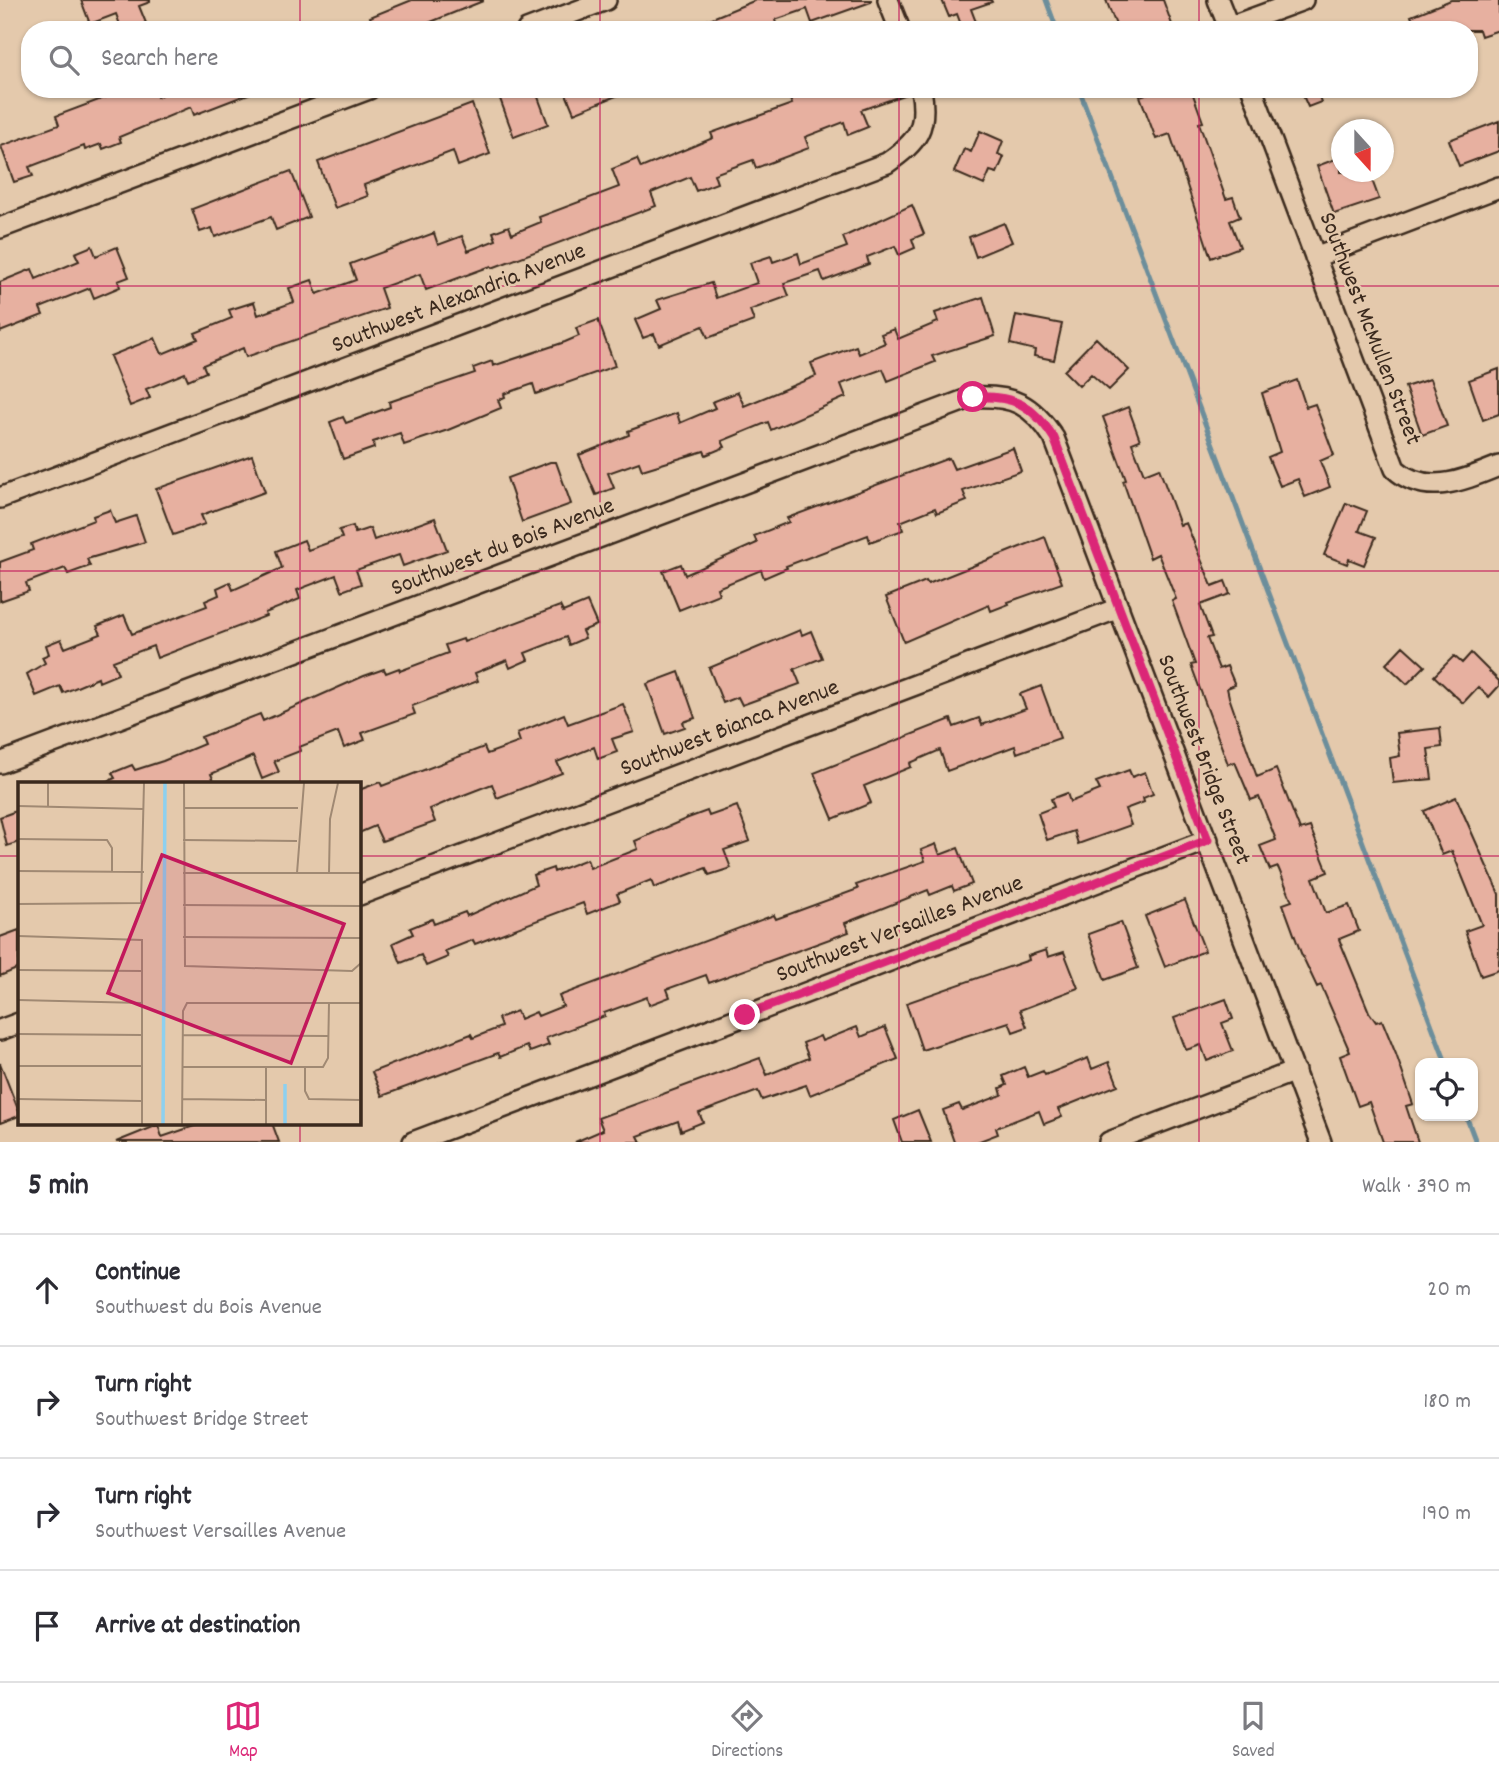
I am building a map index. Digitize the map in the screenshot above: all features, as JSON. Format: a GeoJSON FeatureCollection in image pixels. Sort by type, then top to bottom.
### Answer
{"type":"FeatureCollection","features":[{"type":"Feature","properties":{"kind":"street"},"geometry":{"type":"LineString","coordinates":[[551,21],[606,0]]}},
{"type":"Feature","properties":{"kind":"street"},"geometry":{"type":"LineString","coordinates":[[888,0],[896,21]]}},
{"type":"Feature","properties":{"kind":"street"},"geometry":{"type":"LineString","coordinates":[[1219,0],[1226,21]]}},
{"type":"Feature","properties":{"kind":"street"},"geometry":{"type":"LineString","coordinates":[[1248,21],[1303,0]]}},
{"type":"Feature","properties":{"kind":"street"},"geometry":{"type":"LineString","coordinates":[[0,228],[345,98]]}},
{"type":"Feature","properties":{"kind":"street","name":"Southwest Alexandria Avenue"},"geometry":{"type":"LineString","coordinates":[[0,498],[887,163],[910,147],[923,127],[922,98]]}},
{"type":"Feature","properties":{"kind":"street","name":"Southwest McMullen Street"},"geometry":{"type":"LineString","coordinates":[[1255,98],[1395,469],[1422,485],[1451,483],[1499,466]]}},
{"type":"Feature","properties":{"kind":"street"},"geometry":{"type":"LineString","coordinates":[[1315,257],[1499,187]]}},
{"type":"Feature","properties":{"kind":"street","name":"Southwest du Bois Avenue"},"geometry":{"type":"LineString","coordinates":[[0,763],[973,397],[1000,396],[1025,405]]}},
{"type":"Feature","properties":{"kind":"street","name":"Southwest Bridge Street"},"geometry":{"type":"LineString","coordinates":[[1025,405],[1042,419],[1054,438],[1321,1142]]}},
{"type":"Feature","properties":{"kind":"street","name":"Southwest Bianca Avenue"},"geometry":{"type":"LineString","coordinates":[[360,895],[1119,608]]}},
{"type":"Feature","properties":{"kind":"street","name":"Southwest Versailles Avenue"},"geometry":{"type":"LineString","coordinates":[[413,1142],[1208,840]]}},
{"type":"Feature","properties":{"kind":"street"},"geometry":{"type":"LineString","coordinates":[[0,1030],[18,1023]]}},
{"type":"Feature","properties":{"kind":"street"},"geometry":{"type":"LineString","coordinates":[[1108,1142],[1295,1071]]}},
{"type":"Feature","properties":{"kind":"building"},"geometry":{"type":"Polygon","coordinates":[[[81,0],[150,0],[139,6],[145,21],[119,21],[116,14],[98,21],[89,21],[81,0]]]}},
{"type":"Feature","properties":{"kind":"building"},"geometry":{"type":"Polygon","coordinates":[[[412,0],[483,0],[433,21],[372,21],[370,17],[412,0]]]}},
{"type":"Feature","properties":{"kind":"building"},"geometry":{"type":"Polygon","coordinates":[[[756,0],[871,0],[818,21],[811,21],[807,9],[775,21],[705,21],[756,0]]]}},
{"type":"Feature","properties":{"kind":"building"},"geometry":{"type":"Polygon","coordinates":[[[942,0],[992,2],[971,9],[976,21],[960,21],[957,14],[949,17],[942,0]]]}},
{"type":"Feature","properties":{"kind":"building"},"geometry":{"type":"Polygon","coordinates":[[[1106,0],[1163,0],[1171,21],[1114,21],[1106,0]]]}},
{"type":"Feature","properties":{"kind":"building"},"geometry":{"type":"Polygon","coordinates":[[[1451,0],[1499,0],[1499,30],[1481,36],[1478,21],[1413,21],[1411,16],[1451,0]]]}},
{"type":"Feature","properties":{"kind":"building"},"geometry":{"type":"Polygon","coordinates":[[[104,98],[238,98],[194,115],[191,107],[119,137],[121,142],[103,149],[101,144],[85,150],[84,146],[29,167],[33,176],[14,182],[1,146],[59,125],[56,116],[104,98]]]}},
{"type":"Feature","properties":{"kind":"building"},"geometry":{"type":"Polygon","coordinates":[[[500,98],[538,98],[548,124],[514,137],[500,98]]]}},
{"type":"Feature","properties":{"kind":"building"},"geometry":{"type":"Polygon","coordinates":[[[568,98],[611,98],[574,113],[568,98]]]}},
{"type":"Feature","properties":{"kind":"building"},"geometry":{"type":"Polygon","coordinates":[[[789,98],[895,98],[861,110],[868,127],[848,135],[844,122],[805,137],[809,148],[756,168],[753,160],[714,174],[717,183],[696,191],[690,177],[651,193],[656,206],[426,290],[420,274],[380,288],[387,308],[246,357],[243,348],[203,365],[206,372],[188,380],[185,373],[146,389],[150,398],[130,406],[110,356],[155,338],[162,354],[198,339],[195,333],[232,318],[229,310],[254,302],[258,315],[294,302],[289,288],[312,280],[317,294],[356,280],[350,264],[434,233],[438,245],[462,236],[468,251],[496,240],[493,232],[509,226],[512,234],[541,222],[539,217],[619,187],[612,169],[637,159],[641,168],[713,138],[711,133],[792,104],[789,98]]]}},
{"type":"Feature","properties":{"kind":"building"},"geometry":{"type":"Polygon","coordinates":[[[1141,98],[1194,98],[1203,122],[1199,123],[1226,199],[1233,197],[1240,217],[1230,221],[1240,247],[1211,258],[1170,134],[1156,139],[1141,98]]]}},
{"type":"Feature","properties":{"kind":"building"},"geometry":{"type":"Polygon","coordinates":[[[1304,98],[1319,98],[1321,102],[1308,107],[1304,98]]]}},
{"type":"Feature","properties":{"kind":"building"},"geometry":{"type":"Polygon","coordinates":[[[472,104],[490,154],[458,166],[453,151],[364,185],[368,196],[335,208],[318,162],[472,104]]]}},
{"type":"Feature","properties":{"kind":"building"},"geometry":{"type":"Polygon","coordinates":[[[1499,121],[1499,151],[1459,166],[1449,140],[1499,121]]]}},
{"type":"Feature","properties":{"kind":"building"},"geometry":{"type":"Polygon","coordinates":[[[980,131],[1003,141],[998,154],[1004,157],[997,173],[990,171],[984,185],[954,172],[964,149],[971,152],[980,131]]]}},
{"type":"Feature","properties":{"kind":"building"},"geometry":{"type":"Polygon","coordinates":[[[1331,161],[1331,182],[1373,182],[1379,199],[1334,214],[1317,166],[1331,161]]]}},
{"type":"Feature","properties":{"kind":"building"},"geometry":{"type":"Polygon","coordinates":[[[291,171],[309,217],[276,230],[271,217],[215,237],[212,228],[200,232],[192,209],[291,171]]]}},
{"type":"Feature","properties":{"kind":"building"},"geometry":{"type":"Polygon","coordinates":[[[912,205],[924,234],[912,239],[915,248],[899,255],[895,246],[867,257],[869,264],[824,281],[820,271],[784,283],[789,296],[750,310],[754,321],[708,338],[703,326],[659,345],[654,334],[643,338],[635,320],[661,309],[657,300],[711,283],[716,298],[757,283],[750,263],[771,256],[773,262],[798,253],[801,264],[847,247],[843,237],[912,205]]]}},
{"type":"Feature","properties":{"kind":"building"},"geometry":{"type":"Polygon","coordinates":[[[1004,223],[1012,242],[976,257],[969,237],[1004,223]]]}},
{"type":"Feature","properties":{"kind":"building"},"geometry":{"type":"Polygon","coordinates":[[[92,246],[96,256],[117,247],[129,277],[118,281],[120,287],[94,298],[90,288],[40,308],[43,315],[0,332],[0,282],[32,269],[36,279],[79,261],[75,253],[92,246]]]}},
{"type":"Feature","properties":{"kind":"building"},"geometry":{"type":"Polygon","coordinates":[[[983,297],[995,336],[932,356],[935,362],[888,381],[883,369],[841,384],[846,397],[771,430],[768,422],[722,441],[725,447],[706,455],[704,451],[642,470],[639,462],[608,473],[614,488],[596,495],[579,455],[629,435],[628,431],[677,413],[680,423],[715,408],[712,402],[738,392],[744,406],[816,376],[811,363],[856,346],[859,354],[885,343],[881,334],[894,329],[898,339],[938,322],[935,313],[983,297]]]}},
{"type":"Feature","properties":{"kind":"building"},"geometry":{"type":"Polygon","coordinates":[[[1016,315],[1062,324],[1054,360],[1034,356],[1035,350],[1010,344],[1016,315]]]}},
{"type":"Feature","properties":{"kind":"building"},"geometry":{"type":"Polygon","coordinates":[[[598,320],[615,366],[536,394],[533,384],[504,394],[505,397],[498,400],[501,408],[448,430],[404,445],[400,433],[373,442],[374,448],[343,459],[330,422],[343,417],[346,423],[390,407],[389,402],[475,373],[473,368],[492,361],[493,366],[565,342],[579,336],[576,328],[598,320]]]}},
{"type":"Feature","properties":{"kind":"building"},"geometry":{"type":"Polygon","coordinates":[[[1096,338],[1129,370],[1109,390],[1091,374],[1079,386],[1064,371],[1096,338]]]}},
{"type":"Feature","properties":{"kind":"building"},"geometry":{"type":"Polygon","coordinates":[[[1499,369],[1499,414],[1483,420],[1469,380],[1499,369]]]}},
{"type":"Feature","properties":{"kind":"building"},"geometry":{"type":"Polygon","coordinates":[[[1430,379],[1447,426],[1422,435],[1405,387],[1430,379]]]}},
{"type":"Feature","properties":{"kind":"building"},"geometry":{"type":"Polygon","coordinates":[[[1297,380],[1306,407],[1315,404],[1334,455],[1320,461],[1330,487],[1305,497],[1298,479],[1280,486],[1268,457],[1280,452],[1262,393],[1297,380]]]}},
{"type":"Feature","properties":{"kind":"building"},"geometry":{"type":"Polygon","coordinates":[[[1128,407],[1140,440],[1132,443],[1144,474],[1159,468],[1180,525],[1186,523],[1212,586],[1225,581],[1230,594],[1200,605],[1212,637],[1207,638],[1219,669],[1227,666],[1235,685],[1227,688],[1229,697],[1257,777],[1276,769],[1300,830],[1310,827],[1328,872],[1313,878],[1326,913],[1349,905],[1359,931],[1339,939],[1369,1012],[1376,1022],[1382,1020],[1396,1054],[1413,1104],[1406,1106],[1418,1142],[1383,1142],[1369,1102],[1358,1106],[1340,1056],[1350,1052],[1321,985],[1317,987],[1301,953],[1283,904],[1292,901],[1278,867],[1270,870],[1260,846],[1276,840],[1259,797],[1251,800],[1235,762],[1228,764],[1191,665],[1195,664],[1172,601],[1176,599],[1158,554],[1150,558],[1123,481],[1126,480],[1103,417],[1128,407]]]}},
{"type":"Feature","properties":{"kind":"building"},"geometry":{"type":"Polygon","coordinates":[[[1013,448],[1021,471],[963,491],[967,501],[937,513],[935,508],[900,522],[903,530],[870,542],[868,535],[786,566],[787,568],[764,578],[761,570],[717,588],[719,594],[679,610],[663,571],[681,564],[685,575],[757,543],[754,536],[789,522],[787,518],[949,458],[954,469],[1013,448]]]}},
{"type":"Feature","properties":{"kind":"building"},"geometry":{"type":"Polygon","coordinates":[[[252,455],[265,492],[201,515],[205,524],[173,535],[156,489],[252,455]]]}},
{"type":"Feature","properties":{"kind":"building"},"geometry":{"type":"Polygon","coordinates":[[[556,462],[571,504],[522,522],[507,478],[556,462]]]}},
{"type":"Feature","properties":{"kind":"building"},"geometry":{"type":"Polygon","coordinates":[[[1346,503],[1367,511],[1359,531],[1376,537],[1364,565],[1349,559],[1347,564],[1324,555],[1346,503]]]}},
{"type":"Feature","properties":{"kind":"building"},"geometry":{"type":"Polygon","coordinates":[[[110,510],[115,523],[136,516],[145,542],[87,559],[90,566],[68,574],[65,568],[26,583],[29,591],[0,601],[0,562],[33,550],[31,544],[94,520],[93,516],[110,510]]]}},
{"type":"Feature","properties":{"kind":"building"},"geometry":{"type":"Polygon","coordinates":[[[435,518],[447,550],[403,566],[399,555],[356,570],[361,584],[342,591],[336,575],[297,590],[300,599],[265,613],[266,616],[157,658],[153,646],[113,661],[118,674],[99,682],[98,678],[63,693],[60,686],[36,696],[27,674],[45,663],[42,657],[49,654],[46,645],[61,639],[65,648],[101,634],[97,626],[124,615],[132,634],[207,606],[205,601],[219,595],[217,588],[230,582],[233,590],[282,568],[276,551],[304,540],[308,550],[342,538],[339,530],[353,526],[355,533],[370,528],[374,540],[435,518]]]}},
{"type":"Feature","properties":{"kind":"building"},"geometry":{"type":"Polygon","coordinates":[[[1045,537],[1062,583],[1008,602],[1009,604],[991,611],[989,605],[904,642],[886,597],[926,581],[928,584],[1045,537]]]}},
{"type":"Feature","properties":{"kind":"building"},"geometry":{"type":"Polygon","coordinates":[[[587,602],[597,625],[582,631],[585,638],[569,645],[566,637],[525,653],[528,660],[510,668],[507,660],[475,673],[478,681],[412,706],[415,714],[362,733],[365,740],[344,748],[338,732],[299,747],[300,751],[274,761],[279,772],[262,779],[253,756],[211,774],[215,782],[106,782],[115,778],[112,773],[132,765],[135,770],[163,761],[204,744],[201,737],[260,714],[263,721],[364,676],[384,669],[386,673],[399,668],[400,671],[448,653],[445,645],[463,639],[464,642],[560,606],[563,612],[587,602]]]}},
{"type":"Feature","properties":{"kind":"building"},"geometry":{"type":"Polygon","coordinates":[[[800,630],[802,635],[811,631],[822,658],[794,669],[800,684],[742,705],[738,697],[723,703],[709,668],[800,630]]]}},
{"type":"Feature","properties":{"kind":"building"},"geometry":{"type":"Polygon","coordinates":[[[1403,646],[1425,666],[1407,684],[1386,664],[1403,646]]]}},
{"type":"Feature","properties":{"kind":"building"},"geometry":{"type":"Polygon","coordinates":[[[1471,653],[1499,681],[1499,686],[1489,697],[1478,687],[1463,703],[1434,676],[1454,656],[1462,663],[1471,653]]]}},
{"type":"Feature","properties":{"kind":"building"},"geometry":{"type":"Polygon","coordinates":[[[679,672],[695,718],[683,722],[685,727],[665,734],[647,684],[679,672]]]}},
{"type":"Feature","properties":{"kind":"building"},"geometry":{"type":"Polygon","coordinates":[[[1041,686],[1060,738],[1017,753],[1015,746],[947,771],[940,750],[910,763],[911,767],[864,786],[871,803],[833,819],[814,773],[951,719],[954,727],[979,718],[982,725],[1026,709],[1020,694],[1041,686]]]}},
{"type":"Feature","properties":{"kind":"building"},"geometry":{"type":"Polygon","coordinates":[[[623,704],[634,732],[612,739],[617,752],[598,759],[594,747],[557,762],[562,773],[497,798],[492,784],[430,809],[435,822],[382,841],[375,826],[360,833],[360,790],[380,782],[382,786],[484,747],[487,754],[520,742],[517,733],[564,714],[568,724],[623,704]]]}},
{"type":"Feature","properties":{"kind":"building"},"geometry":{"type":"Polygon","coordinates":[[[1440,728],[1442,747],[1428,749],[1432,779],[1393,783],[1390,758],[1400,756],[1397,733],[1440,728]]]}},
{"type":"Feature","properties":{"kind":"building"},"geometry":{"type":"Polygon","coordinates":[[[1129,770],[1132,777],[1145,772],[1153,794],[1143,798],[1144,802],[1125,809],[1131,825],[1078,844],[1074,831],[1047,840],[1038,813],[1054,807],[1051,799],[1067,793],[1070,802],[1100,790],[1096,782],[1129,770]]]}},
{"type":"Feature","properties":{"kind":"building"},"geometry":{"type":"Polygon","coordinates":[[[1456,797],[1499,894],[1499,970],[1481,976],[1465,931],[1482,925],[1452,851],[1442,855],[1424,811],[1456,797]]]}},
{"type":"Feature","properties":{"kind":"building"},"geometry":{"type":"Polygon","coordinates":[[[737,806],[750,841],[724,850],[731,868],[709,875],[706,868],[654,888],[651,880],[617,894],[620,901],[587,914],[583,903],[475,944],[473,940],[445,951],[448,957],[426,966],[421,955],[401,963],[393,943],[413,934],[410,928],[432,919],[434,924],[465,912],[467,916],[536,885],[533,875],[553,868],[554,872],[587,859],[590,868],[638,849],[635,841],[688,818],[707,811],[709,816],[737,806]]]}},
{"type":"Feature","properties":{"kind":"building"},"geometry":{"type":"Polygon","coordinates":[[[18,810],[18,842],[7,846],[0,817],[18,810]]]}},
{"type":"Feature","properties":{"kind":"building"},"geometry":{"type":"Polygon","coordinates":[[[936,844],[940,855],[958,848],[972,884],[954,891],[952,886],[930,895],[928,890],[845,923],[849,932],[709,983],[706,975],[667,989],[670,997],[649,1005],[647,997],[604,1013],[605,1016],[546,1038],[549,1045],[530,1052],[527,1046],[500,1057],[498,1053],[382,1096],[372,1072],[471,1034],[473,1038],[501,1027],[498,1018],[517,1011],[520,1019],[536,1012],[538,1016],[563,1006],[559,996],[774,915],[776,919],[858,889],[856,885],[925,861],[921,850],[936,844]]]}},
{"type":"Feature","properties":{"kind":"building"},"geometry":{"type":"Polygon","coordinates":[[[1185,900],[1205,951],[1165,967],[1145,916],[1185,900]]]}},
{"type":"Feature","properties":{"kind":"building"},"geometry":{"type":"Polygon","coordinates":[[[1121,922],[1138,968],[1105,980],[1088,934],[1121,922]]]}},
{"type":"Feature","properties":{"kind":"building"},"geometry":{"type":"Polygon","coordinates":[[[18,930],[18,968],[0,976],[0,937],[18,930]]]}},
{"type":"Feature","properties":{"kind":"building"},"geometry":{"type":"Polygon","coordinates":[[[1046,950],[1048,957],[1064,952],[1078,988],[1020,1010],[1027,1027],[1013,1032],[1009,1022],[922,1050],[906,1003],[1029,960],[1028,956],[1046,950]]]}},
{"type":"Feature","properties":{"kind":"building"},"geometry":{"type":"Polygon","coordinates":[[[1226,999],[1233,1019],[1222,1023],[1233,1051],[1207,1061],[1201,1045],[1186,1050],[1174,1018],[1226,999]]]}},
{"type":"Feature","properties":{"kind":"building"},"geometry":{"type":"Polygon","coordinates":[[[857,1027],[861,1037],[885,1027],[898,1059],[810,1095],[806,1085],[762,1100],[758,1091],[699,1113],[703,1122],[681,1131],[678,1121],[638,1136],[641,1142],[575,1142],[603,1130],[598,1118],[760,1058],[767,1075],[809,1058],[803,1043],[820,1036],[822,1041],[857,1027]]]}},
{"type":"Feature","properties":{"kind":"building"},"geometry":{"type":"Polygon","coordinates":[[[1088,1058],[1092,1069],[1109,1062],[1118,1085],[1058,1109],[1062,1117],[1044,1124],[1039,1111],[996,1128],[998,1134],[977,1142],[954,1142],[943,1110],[959,1104],[962,1110],[1002,1095],[1000,1088],[1007,1085],[1003,1076],[1024,1067],[1028,1077],[1043,1071],[1045,1075],[1088,1058]]]}},
{"type":"Feature","properties":{"kind":"building"},"geometry":{"type":"Polygon","coordinates":[[[0,1063],[18,1109],[18,1116],[0,1123],[0,1063]]]}},
{"type":"Feature","properties":{"kind":"building"},"geometry":{"type":"Polygon","coordinates":[[[918,1110],[931,1142],[902,1142],[894,1120],[918,1110]]]}},
{"type":"Feature","properties":{"kind":"building"},"geometry":{"type":"Polygon","coordinates":[[[200,1124],[272,1124],[279,1142],[116,1142],[158,1125],[162,1137],[200,1124]]]}},
{"type":"Feature","properties":{"kind":"waterway"},"geometry":{"type":"LineString","coordinates":[[1046,0],[1054,21]]}},
{"type":"Feature","properties":{"kind":"waterway"},"geometry":{"type":"LineString","coordinates":[[1082,98],[1444,1058]]}},
{"type":"Feature","properties":{"kind":"waterway"},"geometry":{"type":"LineString","coordinates":[[1468,1121],[1476,1142]]}},
{"type":"Feature","properties":{"kind":"route"},"geometry":{"type":"LineString","coordinates":[[745,1015],[1208,840],[1054,438],[1042,419],[1025,405],[1000,396],[973,397]]}}]}
